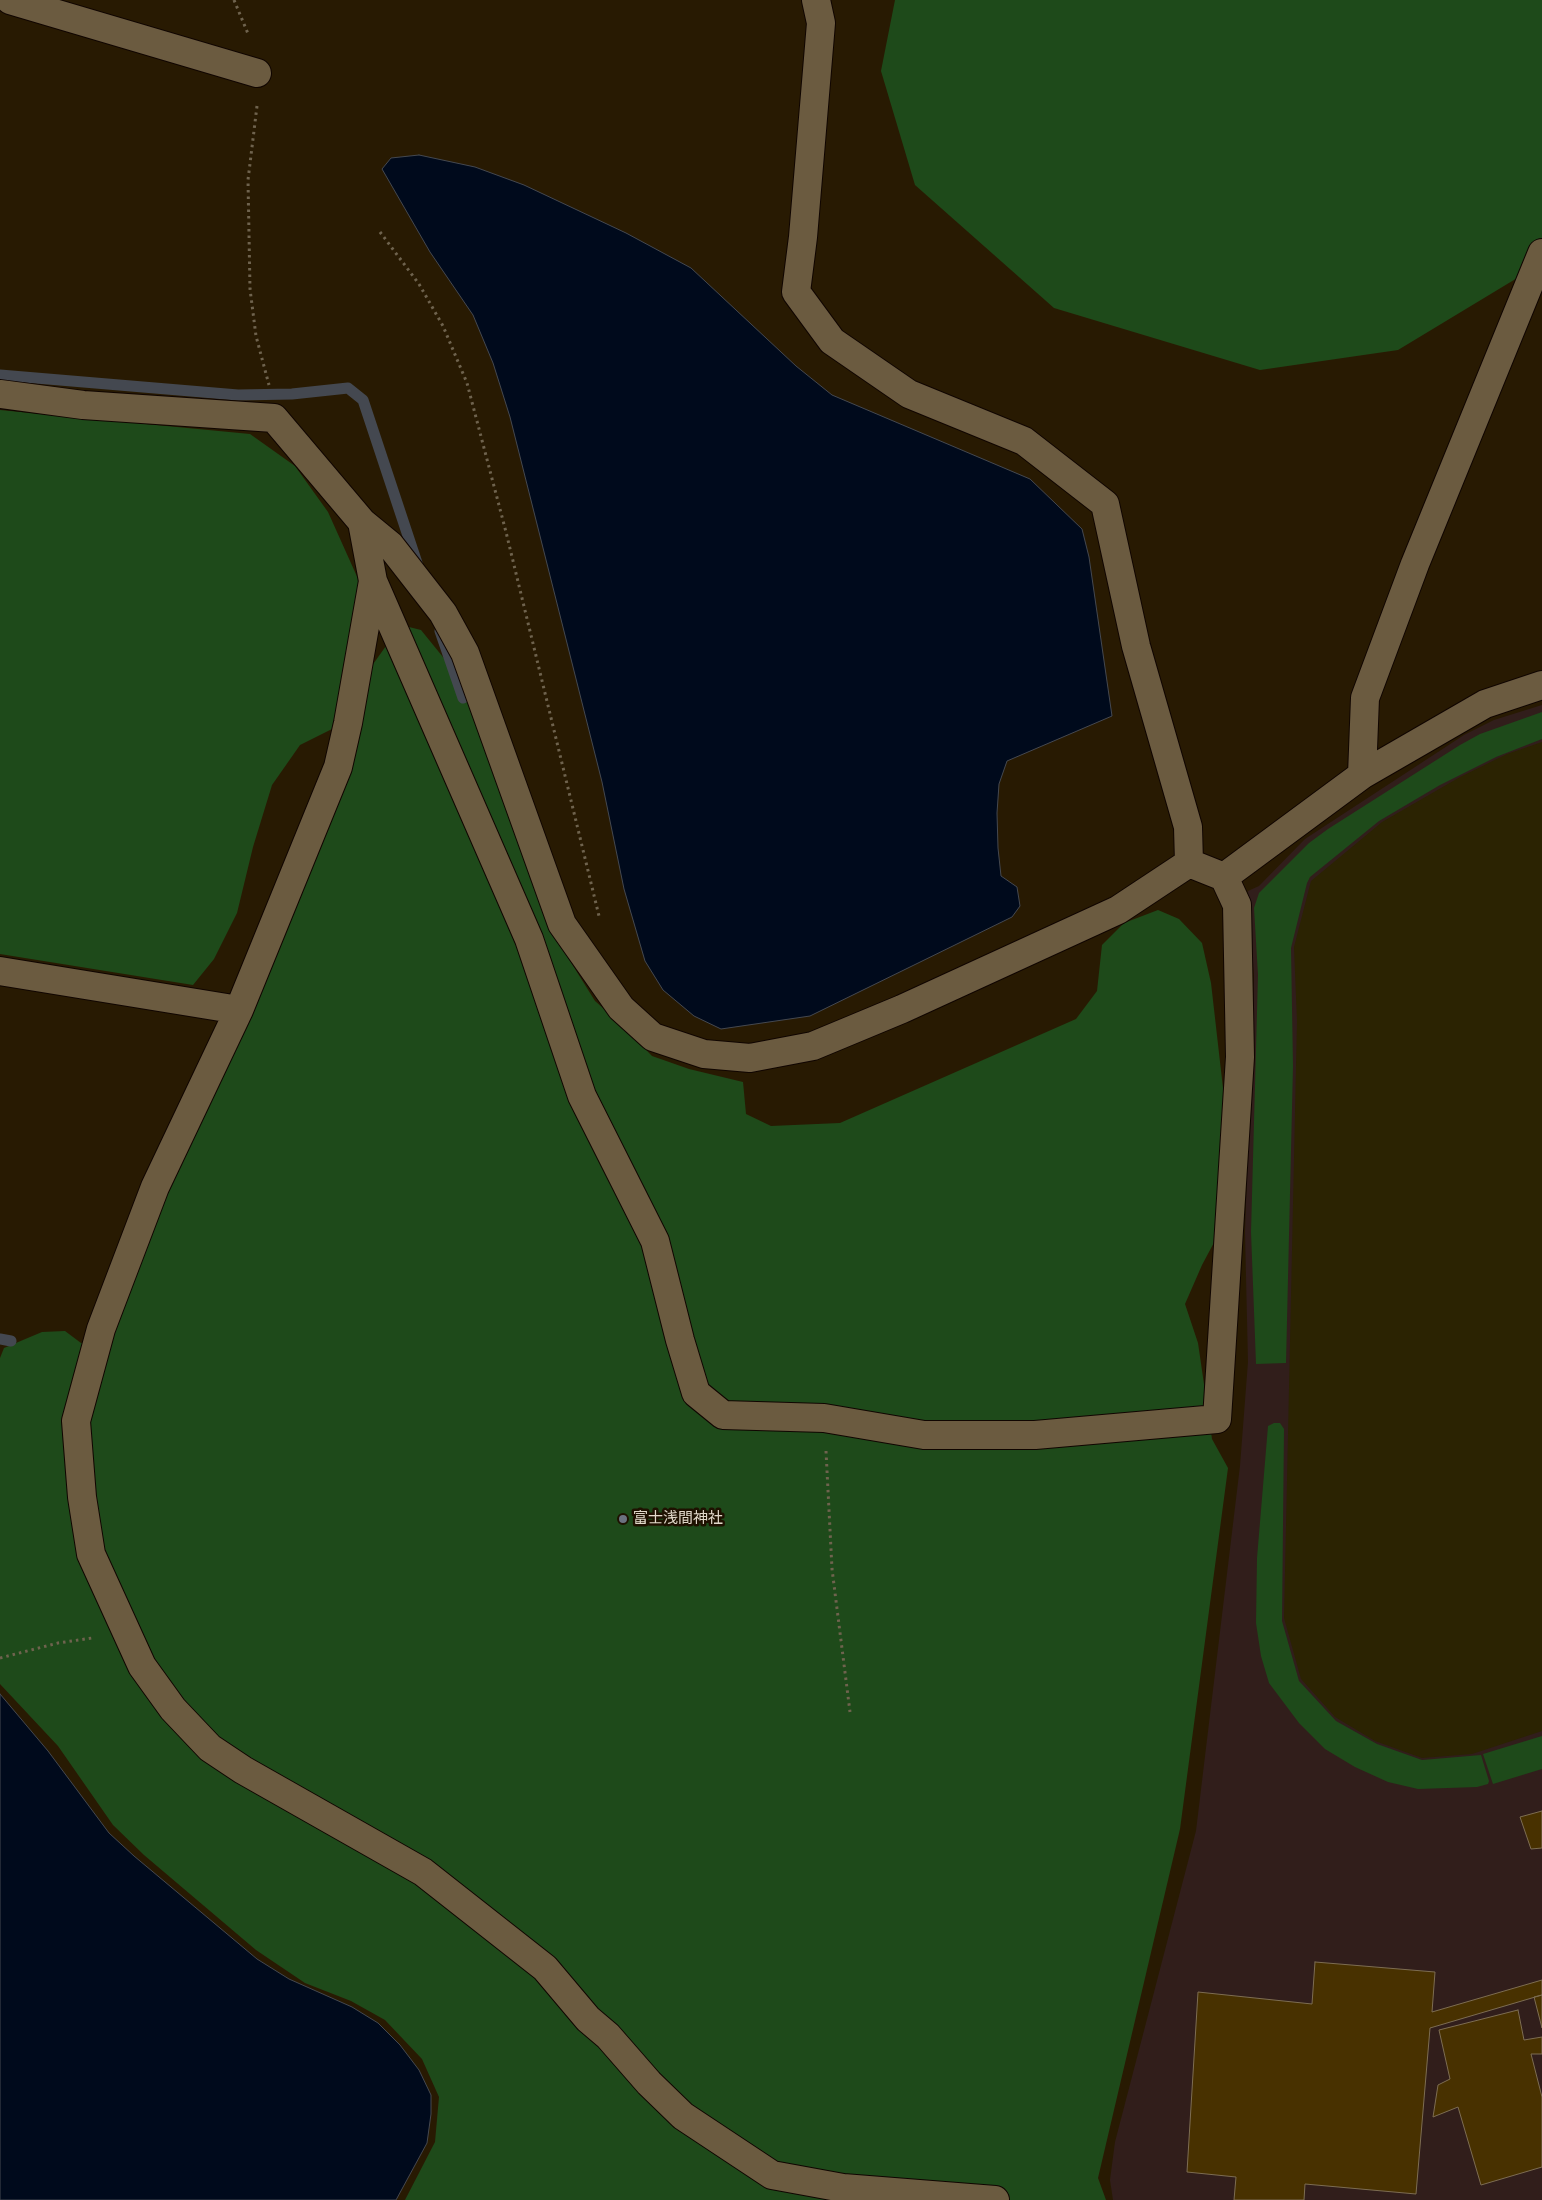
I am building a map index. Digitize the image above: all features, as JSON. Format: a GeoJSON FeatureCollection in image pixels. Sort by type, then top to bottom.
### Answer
{"type":"FeatureCollection","features":[{"type":"Feature","properties":{"kind":"street"},"geometry":{"type":"LineString","coordinates":[[10,0],[257,73]]}},
{"type":"Feature","properties":{"kind":"street"},"geometry":{"type":"LineString","coordinates":[[816,0],[821,23],[803,237],[796,292],[832,341],[901,389],[1024,441],[1105,504],[1136,646],[1188,827],[1189,863]]}},
{"type":"Feature","properties":{"kind":"street"},"geometry":{"type":"LineString","coordinates":[[1362,775],[1365,698],[1418,555],[1542,253]]}},
{"type":"Feature","properties":{"kind":"street"},"geometry":{"type":"LineString","coordinates":[[0,394],[83,404],[274,418],[362,522],[390,545],[443,613],[465,653],[562,924],[621,1008],[653,1037],[704,1054],[750,1058],[814,1046],[902,1010],[1118,910],[1189,863]]}},
{"type":"Feature","properties":{"kind":"street"},"geometry":{"type":"LineString","coordinates":[[362,522],[373,581],[529,939],[582,1096],[655,1241],[680,1340],[696,1393],[723,1415],[824,1418],[924,1435],[1035,1435],[1216,1419],[1240,1057],[1237,905],[1224,877],[1189,863]]}},
{"type":"Feature","properties":{"kind":"street"},"geometry":{"type":"LineString","coordinates":[[373,581],[348,723],[338,767],[239,1010],[155,1187],[102,1329],[76,1421],[82,1497],[91,1554],[142,1666],[173,1709],[210,1748],[243,1770],[424,1872],[545,1968],[588,2019],[608,2036],[649,2083],[683,2116],[772,2175],[843,2188],[994,2200]]}},
{"type":"Feature","properties":{"kind":"street"},"geometry":{"type":"LineString","coordinates":[[1224,877],[1362,775],[1486,704],[1542,685]]}},
{"type":"Feature","properties":{"kind":"street"},"geometry":{"type":"LineString","coordinates":[[0,971],[239,1010]]}},
{"type":"Feature","properties":{"kind":"path"},"geometry":{"type":"LineString","coordinates":[[234,0],[255,51],[258,101],[248,180],[250,289],[256,336],[274,406],[274,418]]}},
{"type":"Feature","properties":{"kind":"path"},"geometry":{"type":"LineString","coordinates":[[380,232],[419,284],[443,326],[467,383],[506,532],[600,920]]}},
{"type":"Feature","properties":{"kind":"path"},"geometry":{"type":"LineString","coordinates":[[824,1418],[832,1569],[850,1712]]}},
{"type":"Feature","properties":{"kind":"path"},"geometry":{"type":"LineString","coordinates":[[0,1658],[58,1643],[128,1633]]}},
{"type":"Feature","properties":{"kind":"shaded area"},"geometry":{"type":"Polygon","coordinates":[[[1542,705],[1542,2200],[1113,2200],[1110,2180],[1115,2142],[1196,1831],[1240,1466],[1248,1362],[1245,1232],[1254,976],[1248,891],[1259,886],[1305,839],[1464,735],[1494,720],[1542,705]]]}},
{"type":"Feature","properties":{"kind":"green space"},"geometry":{"type":"Polygon","coordinates":[[[895,0],[1542,0],[1542,263],[1398,350],[1260,370],[1054,308],[915,185],[881,71],[895,0]]]}},
{"type":"Feature","properties":{"kind":"green space"},"geometry":{"type":"Polygon","coordinates":[[[0,410],[250,434],[295,466],[328,512],[359,581],[334,728],[300,745],[272,785],[253,847],[237,913],[214,959],[193,985],[0,954],[0,410]]]}},
{"type":"Feature","properties":{"kind":"green space"},"geometry":{"type":"Polygon","coordinates":[[[401,625],[421,630],[464,683],[482,742],[557,940],[595,1001],[620,1023],[652,1056],[689,1069],[743,1082],[746,1114],[771,1126],[840,1123],[1076,1019],[1097,991],[1102,945],[1124,923],[1158,910],[1179,919],[1202,943],[1211,983],[1224,1097],[1218,1235],[1185,1304],[1198,1343],[1212,1439],[1228,1468],[1180,1829],[1098,2178],[1106,2200],[405,2200],[435,2142],[439,2097],[422,2059],[385,2020],[351,2001],[305,1983],[256,1950],[144,1855],[113,1825],[58,1746],[0,1684],[0,1358],[4,1348],[42,1332],[65,1331],[81,1343],[107,1338],[361,681],[401,625]]]}},
{"type":"Feature","properties":{"kind":"green space"},"geometry":{"type":"Polygon","coordinates":[[[1542,712],[1542,739],[1496,757],[1440,785],[1379,821],[1310,877],[1307,883],[1291,948],[1293,1066],[1286,1363],[1256,1364],[1251,1232],[1258,975],[1254,908],[1259,893],[1309,843],[1328,829],[1480,734],[1542,712]]]}},
{"type":"Feature","properties":{"kind":"green space"},"geometry":{"type":"Polygon","coordinates":[[[1280,1423],[1284,1429],[1282,1621],[1299,1681],[1336,1721],[1377,1744],[1422,1760],[1481,1755],[1489,1781],[1488,1784],[1477,1787],[1418,1789],[1388,1782],[1355,1767],[1325,1749],[1299,1723],[1269,1683],[1261,1656],[1256,1623],[1257,1558],[1268,1426],[1280,1423]]]}},
{"type":"Feature","properties":{"kind":"green space"},"geometry":{"type":"Polygon","coordinates":[[[1542,1736],[1542,1769],[1493,1784],[1483,1754],[1542,1736]]]}},
{"type":"Feature","properties":{"kind":"sand"},"geometry":{"type":"Polygon","coordinates":[[[1542,742],[1542,1731],[1472,1754],[1422,1758],[1375,1741],[1335,1717],[1301,1679],[1284,1618],[1297,1021],[1294,947],[1311,881],[1382,822],[1460,777],[1507,754],[1542,742]]]}},
{"type":"Feature","properties":{"kind":"water"},"geometry":{"type":"Polygon","coordinates":[[[419,155],[475,167],[524,185],[626,233],[691,268],[796,366],[832,395],[1030,479],[1082,529],[1089,557],[1112,716],[1007,761],[999,784],[997,813],[998,848],[1001,876],[1017,887],[1020,906],[1012,917],[810,1016],[721,1029],[694,1016],[663,990],[645,961],[624,889],[602,782],[510,417],[493,363],[473,315],[430,252],[382,169],[391,158],[419,155]]]}},
{"type":"Feature","properties":{"kind":"water"},"geometry":{"type":"Polygon","coordinates":[[[0,1694],[48,1751],[109,1833],[134,1856],[257,1959],[289,1979],[352,2007],[378,2023],[400,2045],[419,2070],[431,2095],[431,2114],[427,2143],[396,2200],[0,2200],[0,1694]]]}},
{"type":"Feature","properties":{"kind":"building"},"geometry":{"type":"Polygon","coordinates":[[[1542,1811],[1542,1848],[1531,1849],[1520,1817],[1542,1811]]]}},
{"type":"Feature","properties":{"kind":"building"},"geometry":{"type":"Polygon","coordinates":[[[1315,1962],[1435,1972],[1432,2012],[1542,1980],[1542,1995],[1430,2028],[1416,2194],[1305,2184],[1304,2200],[1234,2200],[1236,2177],[1187,2172],[1198,1992],[1312,2004],[1315,1962]]]}},
{"type":"Feature","properties":{"kind":"building"},"geometry":{"type":"Polygon","coordinates":[[[1542,1995],[1542,2028],[1534,1997],[1542,1995]]]}},
{"type":"Feature","properties":{"kind":"building"},"geometry":{"type":"Polygon","coordinates":[[[1518,2010],[1524,2040],[1542,2037],[1542,2054],[1531,2054],[1542,2097],[1542,2167],[1481,2185],[1458,2107],[1433,2117],[1438,2085],[1450,2079],[1439,2030],[1518,2010]]]}},
{"type":"Feature","properties":{"kind":"waterway"},"geometry":{"type":"LineString","coordinates":[[0,375],[238,395],[292,394],[348,388],[363,400],[419,569]]}},
{"type":"Feature","properties":{"kind":"waterway"},"geometry":{"type":"LineString","coordinates":[[440,631],[463,698]]}},
{"type":"Feature","properties":{"kind":"waterway"},"geometry":{"type":"LineString","coordinates":[[0,1339],[11,1341]]}},
{"type":"Feature","properties":{"kind":"place","name":"富士浅間神社"},"geometry":{"type":"Point","coordinates":[623,1519]}}]}
